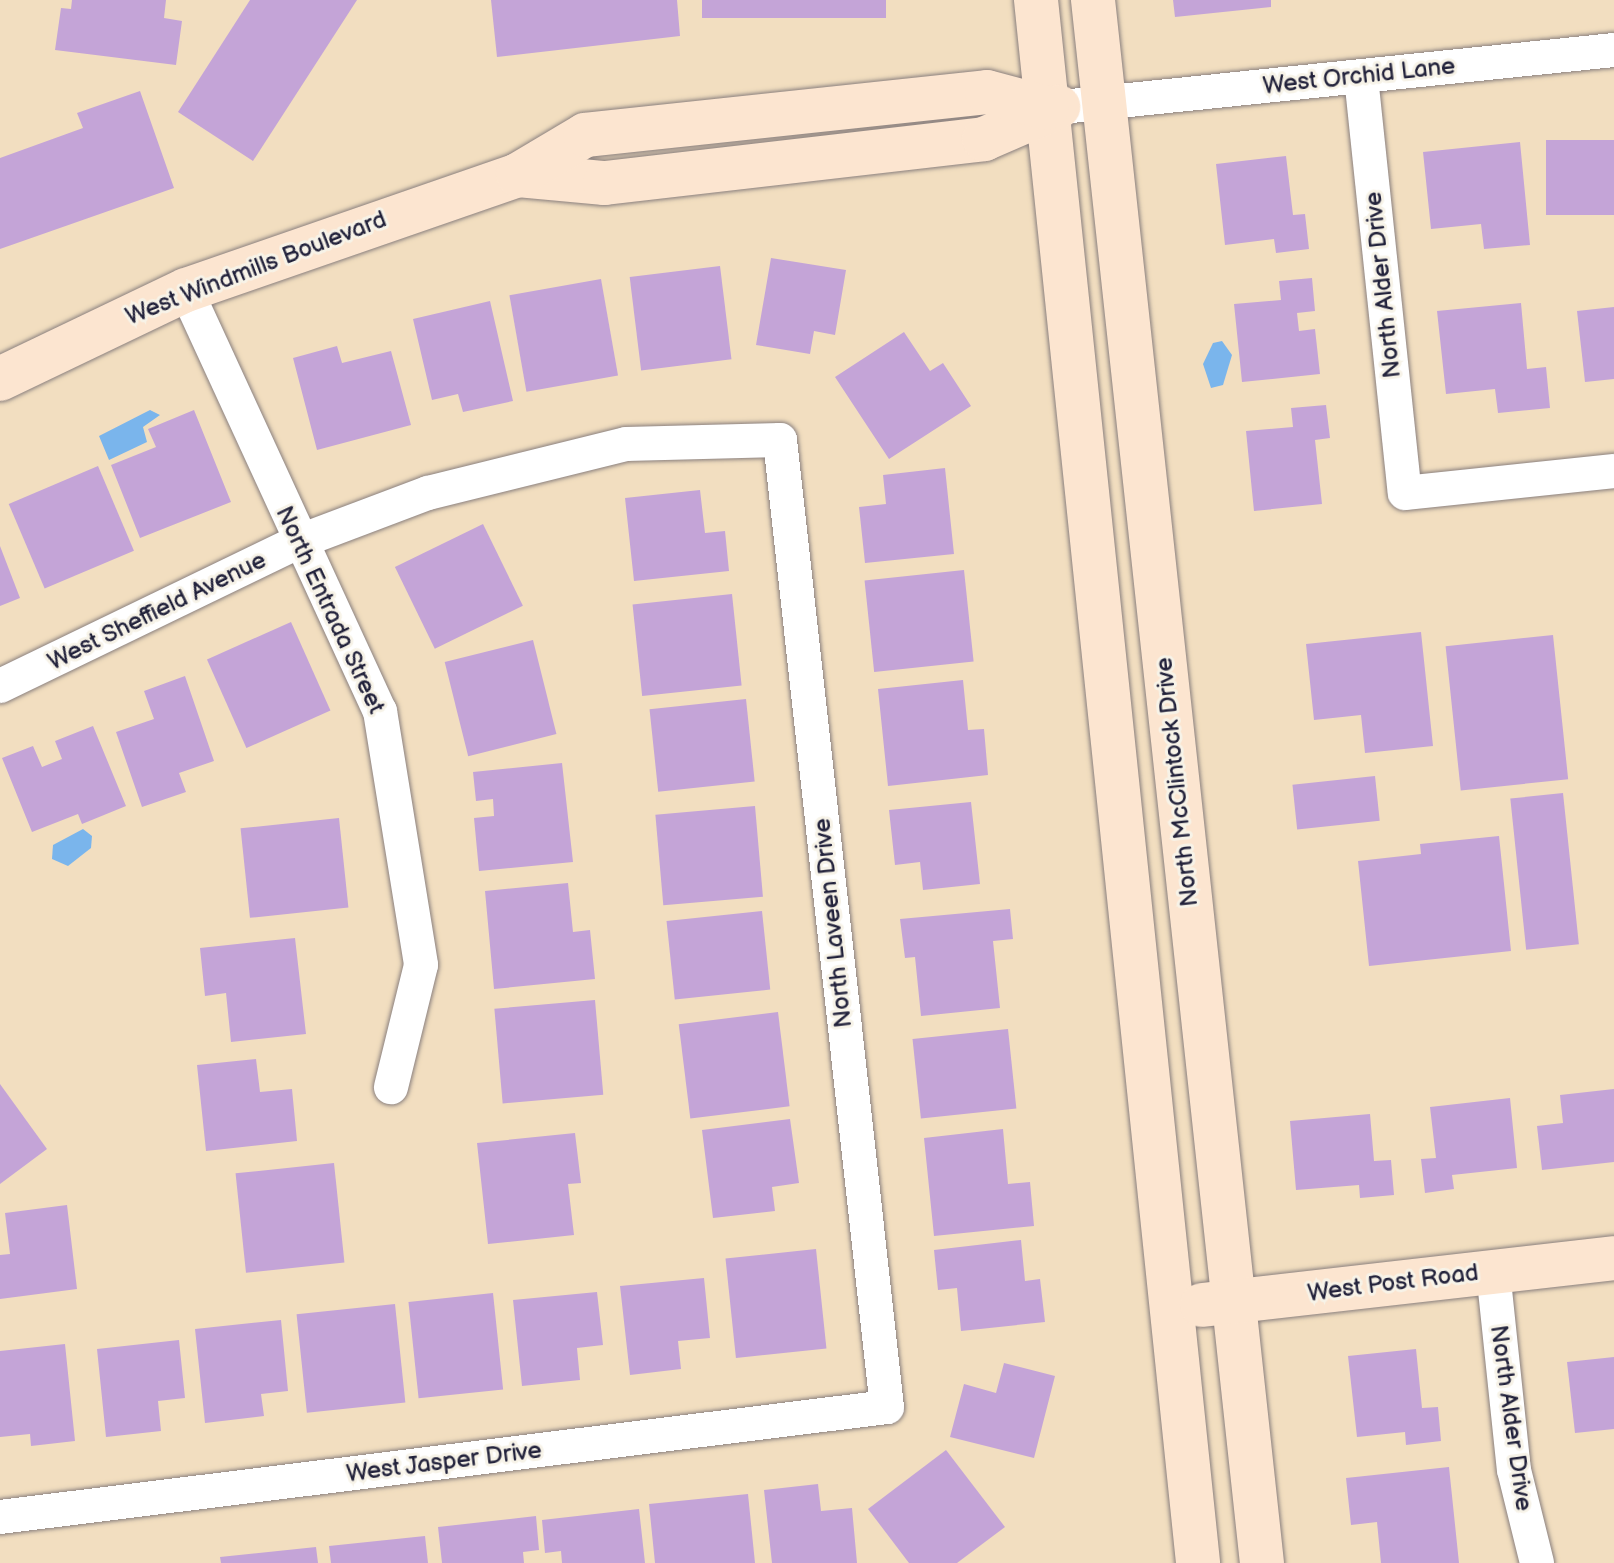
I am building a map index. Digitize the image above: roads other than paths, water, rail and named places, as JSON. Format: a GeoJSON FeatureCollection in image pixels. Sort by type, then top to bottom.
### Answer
{"type":"FeatureCollection","features":[{"type":"Feature","properties":{"kind":"main road","name":"North McClintock Drive"},"geometry":{"type":"LineString","coordinates":[[1036,0],[1074,105],[1262,1563]]}},
{"type":"Feature","properties":{"kind":"main road","name":"North McClintock Drive"},"geometry":{"type":"LineString","coordinates":[[1093,0],[1074,105],[1172,1308],[1198,1563]]}},
{"type":"Feature","properties":{"kind":"main road","name":"West Windmills Boulevard"},"geometry":{"type":"LineString","coordinates":[[0,379],[186,290],[518,175],[585,135],[987,92],[1074,105]]}},
{"type":"Feature","properties":{"kind":"main road","name":"West Post Road"},"geometry":{"type":"LineString","coordinates":[[1172,1308],[1614,1258]]}},
{"type":"Feature","properties":{"kind":"street","name":"West Orchid Lane"},"geometry":{"type":"LineString","coordinates":[[1074,105],[1614,50]]}},
{"type":"Feature","properties":{"kind":"street","name":"North Alder Drive"},"geometry":{"type":"LineString","coordinates":[[1361,77],[1405,493],[1614,471]]}},
{"type":"Feature","properties":{"kind":"street","name":"North Entrada Street"},"geometry":{"type":"LineString","coordinates":[[186,290],[298,542],[380,711],[421,965],[391,1087]]}},
{"type":"Feature","properties":{"kind":"street","name":"West Sheffield Avenue"},"geometry":{"type":"LineString","coordinates":[[0,686],[298,542],[477,478],[626,444],[780,440]]}},
{"type":"Feature","properties":{"kind":"street","name":"North Laveen Drive"},"geometry":{"type":"LineString","coordinates":[[780,440],[887,1407]]}},
{"type":"Feature","properties":{"kind":"street","name":"North Alder Drive"},"geometry":{"type":"LineString","coordinates":[[1493,1271],[1512,1455],[1537,1563]]}},
{"type":"Feature","properties":{"kind":"street","name":"West Jasper Drive"},"geometry":{"type":"LineString","coordinates":[[0,1517],[887,1407]]}},
{"type":"Feature","properties":{"kind":"water"},"geometry":{"type":"Polygon","coordinates":[[[1222,341],[1232,355],[1223,385],[1211,388],[1203,364],[1213,343],[1222,341]]]}},
{"type":"Feature","properties":{"kind":"water"},"geometry":{"type":"Polygon","coordinates":[[[150,410],[160,415],[143,427],[147,442],[109,460],[99,436],[150,410]]]}},
{"type":"Feature","properties":{"kind":"water"},"geometry":{"type":"Polygon","coordinates":[[[83,829],[92,836],[91,848],[68,866],[52,859],[53,845],[83,829]]]}}]}
